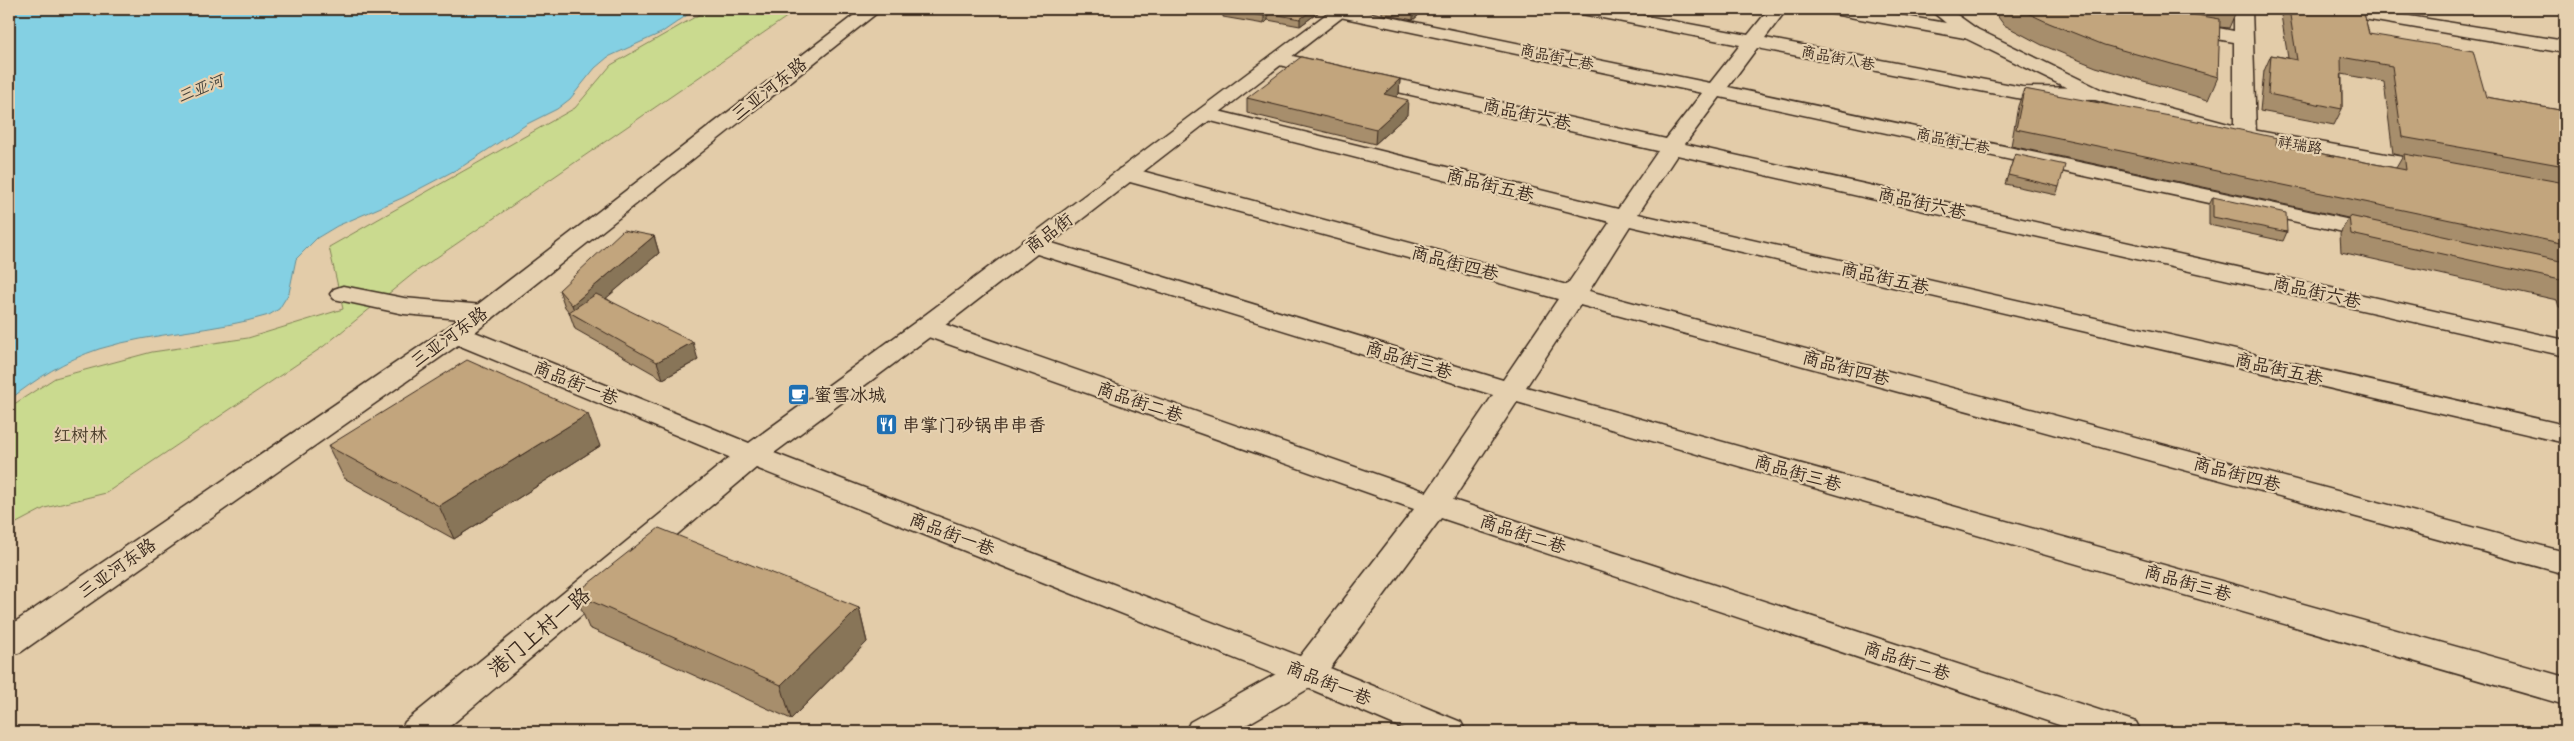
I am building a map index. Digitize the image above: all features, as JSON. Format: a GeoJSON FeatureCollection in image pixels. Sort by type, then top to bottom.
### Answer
{"type":"FeatureCollection","features":[{"type":"Feature","properties":{"kind":"street","name":"三亚河东路"},"geometry":{"type":"LineString","coordinates":[[9,643],[456,334],[873,9]]}},
{"type":"Feature","properties":{"kind":"street","name":"商品街八巷"},"geometry":{"type":"LineString","coordinates":[[1582,9],[2022,93],[2095,94]]}},
{"type":"Feature","properties":{"kind":"street"},"geometry":{"type":"LineString","coordinates":[[1203,732],[1307,673],[1434,505],[1671,147],[1778,9]]}},
{"type":"Feature","properties":{"kind":"street"},"geometry":{"type":"LineString","coordinates":[[1833,9],[1970,33]]}},
{"type":"Feature","properties":{"kind":"street","name":"祥瑞路"},"geometry":{"type":"LineString","coordinates":[[1938,9],[1970,33],[2095,94],[2246,135],[2459,174]]}},
{"type":"Feature","properties":{"kind":"street"},"geometry":{"type":"LineString","coordinates":[[2243,9],[2246,135]]}},
{"type":"Feature","properties":{"kind":"street"},"geometry":{"type":"LineString","coordinates":[[2334,9],[2565,47]]}},
{"type":"Feature","properties":{"kind":"street","name":"商品街"},"geometry":{"type":"LineString","coordinates":[[752,455],[926,327],[1342,10]]}},
{"type":"Feature","properties":{"kind":"street","name":"商品街七巷"},"geometry":{"type":"LineString","coordinates":[[1342,10],[2400,238]]}},
{"type":"Feature","properties":{"kind":"street"},"geometry":{"type":"LineString","coordinates":[[2168,25],[2244,38]]}},
{"type":"Feature","properties":{"kind":"street","name":"商品街六巷"},"geometry":{"type":"LineString","coordinates":[[1278,59],[2565,348]]}},
{"type":"Feature","properties":{"kind":"street","name":"商品街五巷"},"geometry":{"type":"LineString","coordinates":[[1206,114],[1624,218],[2565,434]]}},
{"type":"Feature","properties":{"kind":"street","name":"商品街四巷"},"geometry":{"type":"LineString","coordinates":[[1127,174],[2565,563]]}},
{"type":"Feature","properties":{"kind":"street","name":"商品街三巷"},"geometry":{"type":"LineString","coordinates":[[1034,245],[1510,391],[2565,691]]}},
{"type":"Feature","properties":{"kind":"street"},"geometry":{"type":"LineString","coordinates":[[343,294],[404,306],[483,314]]}},
{"type":"Feature","properties":{"kind":"street","name":"商品街二巷"},"geometry":{"type":"LineString","coordinates":[[926,327],[1434,505],[2123,732]]}},
{"type":"Feature","properties":{"kind":"street","name":"商品街一巷"},"geometry":{"type":"LineString","coordinates":[[456,334],[752,455],[1307,673],[1448,732]]}},
{"type":"Feature","properties":{"kind":"street","name":"港门上村一路"},"geometry":{"type":"LineString","coordinates":[[418,732],[752,455]]}},
{"type":"Feature","properties":{"kind":"green space","name":"红树林"},"geometry":{"type":"Polygon","coordinates":[[[709,9],[781,9],[791,14],[414,273],[324,346],[106,493],[45,508],[9,527],[9,409],[11,406],[55,378],[152,352],[248,338],[343,309],[329,247],[575,108],[611,65],[709,9]]]}},
{"type":"Feature","properties":{"kind":"water","name":"三亚河"},"geometry":{"type":"Polygon","coordinates":[[[16,9],[696,9],[661,33],[608,57],[595,68],[570,99],[557,109],[527,124],[463,166],[402,198],[337,226],[317,238],[296,259],[289,293],[279,309],[269,315],[227,325],[120,343],[86,353],[51,371],[9,400],[9,11],[16,9]]]}},
{"type":"Feature","properties":{"kind":"building"},"geometry":{"type":"Polygon","coordinates":[[[1224,9],[1314,9],[1300,19],[1268,13],[1264,16],[1224,9]]]}},
{"type":"Feature","properties":{"kind":"building"},"geometry":{"type":"Polygon","coordinates":[[[1394,9],[1418,9],[1413,13],[1394,9]]]}},
{"type":"Feature","properties":{"kind":"building"},"geometry":{"type":"Polygon","coordinates":[[[2019,9],[2161,9],[2220,19],[2218,77],[2104,45],[2019,9]]]}},
{"type":"Feature","properties":{"kind":"building"},"geometry":{"type":"Polygon","coordinates":[[[2289,9],[2363,9],[2369,34],[2473,51],[2486,97],[2565,111],[2565,166],[2402,137],[2392,66],[2341,57],[2342,109],[2268,94],[2271,55],[2297,60],[2289,9]]]}},
{"type":"Feature","properties":{"kind":"building"},"geometry":{"type":"Polygon","coordinates":[[[1301,57],[1400,79],[1384,94],[1408,100],[1376,129],[1247,98],[1301,57]]]}},
{"type":"Feature","properties":{"kind":"building"},"geometry":{"type":"Polygon","coordinates":[[[2024,89],[2213,124],[2277,138],[2276,145],[2406,170],[2404,154],[2565,183],[2565,244],[2016,129],[2024,89]]]}},
{"type":"Feature","properties":{"kind":"building"},"geometry":{"type":"Polygon","coordinates":[[[2015,154],[2065,165],[2059,187],[2008,175],[2015,154]]]}},
{"type":"Feature","properties":{"kind":"building"},"geometry":{"type":"Polygon","coordinates":[[[2213,197],[2286,213],[2287,232],[2213,217],[2213,197]]]}},
{"type":"Feature","properties":{"kind":"building"},"geometry":{"type":"Polygon","coordinates":[[[2349,216],[2565,262],[2565,281],[2351,234],[2349,216]]]}},
{"type":"Feature","properties":{"kind":"building"},"geometry":{"type":"Polygon","coordinates":[[[623,230],[654,236],[572,305],[559,290],[623,230]]]}},
{"type":"Feature","properties":{"kind":"building"},"geometry":{"type":"Polygon","coordinates":[[[596,294],[693,342],[657,362],[569,312],[596,294]]]}},
{"type":"Feature","properties":{"kind":"building"},"geometry":{"type":"Polygon","coordinates":[[[467,360],[588,414],[439,506],[328,446],[467,360]]]}},
{"type":"Feature","properties":{"kind":"building"},"geometry":{"type":"Polygon","coordinates":[[[659,528],[859,608],[781,685],[575,594],[659,528]]]}},
{"type":"Feature","properties":{"kind":"place","name":"蜜雪冰城"},"geometry":{"type":"Point","coordinates":[798,395]}},
{"type":"Feature","properties":{"kind":"place","name":"串掌门砂锅串串香"},"geometry":{"type":"Point","coordinates":[886,425]}}]}
